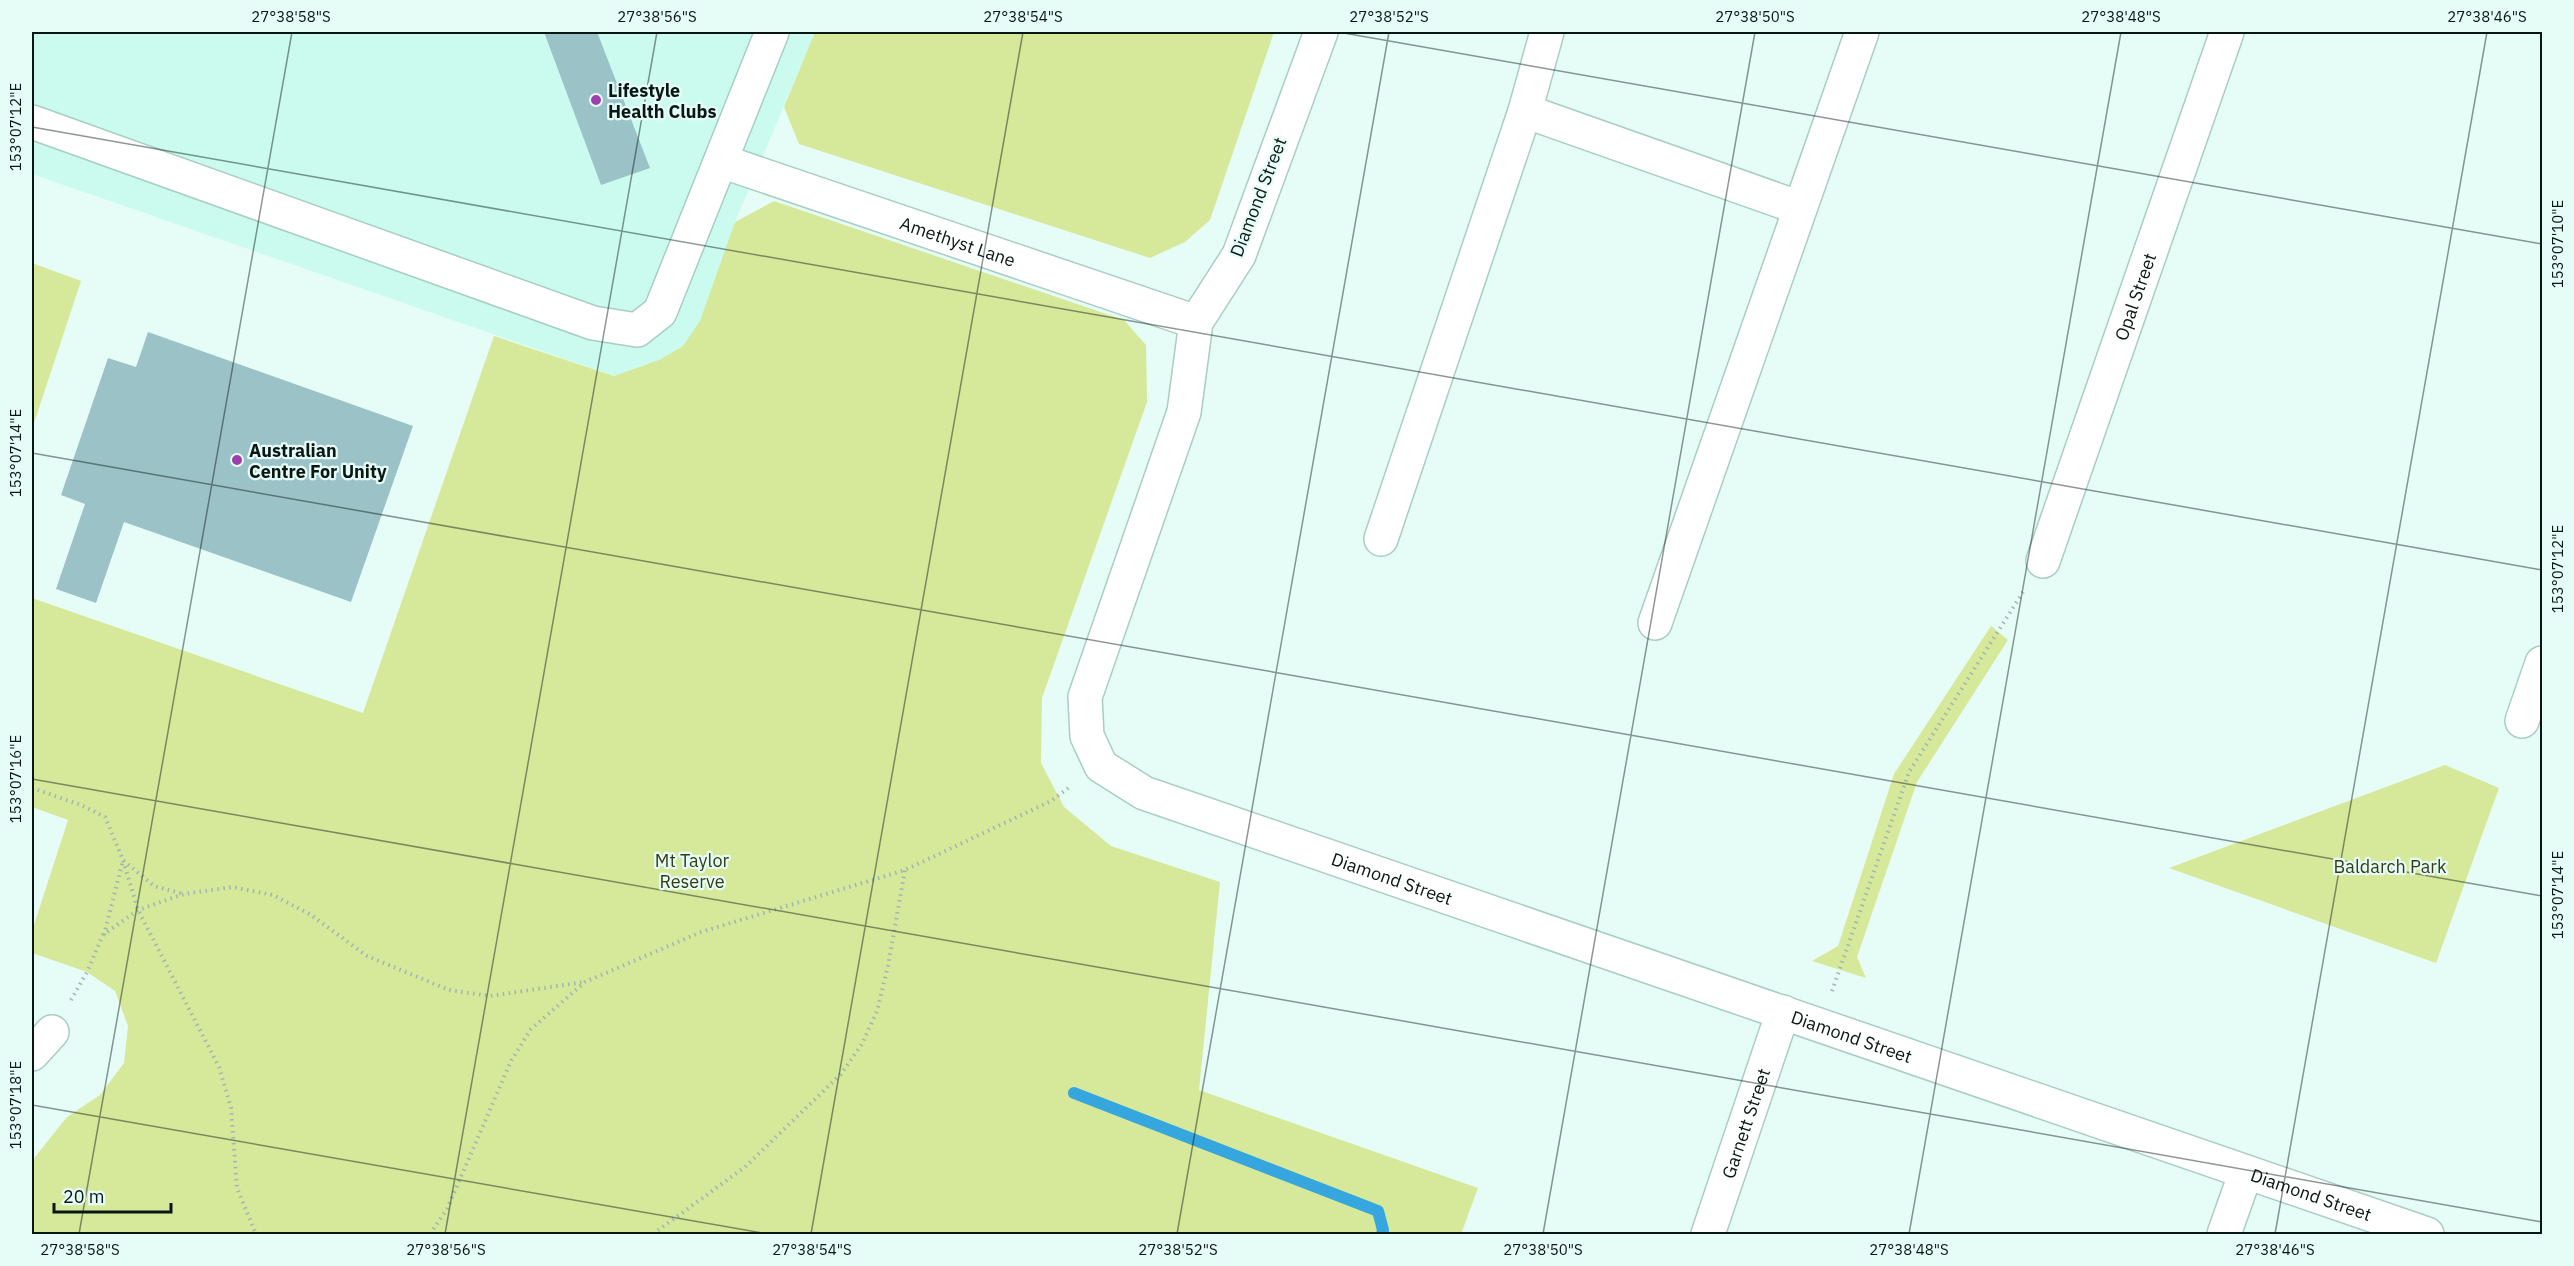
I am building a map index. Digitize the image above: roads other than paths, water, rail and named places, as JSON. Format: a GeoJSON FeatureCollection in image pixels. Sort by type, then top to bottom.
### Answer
{"type":"FeatureCollection","features":[{"type":"Feature","properties":{"kind":"street"},"geometry":{"type":"LineString","coordinates":[[32,122],[593,323],[637,330],[660,312],[772,32]]}},
{"type":"Feature","properties":{"kind":"street","name":"Diamond Street"},"geometry":{"type":"LineString","coordinates":[[1321,32],[1239,255],[1196,322],[1184,412],[1085,697],[1086,736],[1101,766],[1144,793],[2427,1234]]}},
{"type":"Feature","properties":{"kind":"street"},"geometry":{"type":"LineString","coordinates":[[1381,539],[1525,111],[1547,32]]}},
{"type":"Feature","properties":{"kind":"street"},"geometry":{"type":"LineString","coordinates":[[1655,623],[1862,32]]}},
{"type":"Feature","properties":{"kind":"street","name":"Opal Street"},"geometry":{"type":"LineString","coordinates":[[2043,561],[2227,32]]}},
{"type":"Feature","properties":{"kind":"street"},"geometry":{"type":"LineString","coordinates":[[1525,111],[1800,208]]}},
{"type":"Feature","properties":{"kind":"street","name":"Amethyst Lane"},"geometry":{"type":"LineString","coordinates":[[722,161],[1196,322]]}},
{"type":"Feature","properties":{"kind":"street"},"geometry":{"type":"LineString","coordinates":[[2522,721],[2542,663]]}},
{"type":"Feature","properties":{"kind":"street","name":"Garnett Street"},"geometry":{"type":"LineString","coordinates":[[1708,1234],[1783,1012]]}},
{"type":"Feature","properties":{"kind":"street"},"geometry":{"type":"LineString","coordinates":[[2224,1234],[2246,1172]]}},
{"type":"Feature","properties":{"kind":"waterway"},"geometry":{"type":"LineString","coordinates":[[1074,1093],[1378,1211],[1382,1234]]}},
{"type":"Feature","properties":{"kind":"place","name":"Lifestyle Health Clubs"},"geometry":{"type":"Point","coordinates":[596,100]}},
{"type":"Feature","properties":{"kind":"place","name":"Australian Centre For Unity"},"geometry":{"type":"Point","coordinates":[237,460]}},
{"type":"Feature","properties":{"kind":"park label","name":"Baldarch Park"},"geometry":{"type":"Point","coordinates":[2390,866]}},
{"type":"Feature","properties":{"kind":"park label","name":"Mt Taylor Reserve"},"geometry":{"type":"Point","coordinates":[692,870]}}]}
